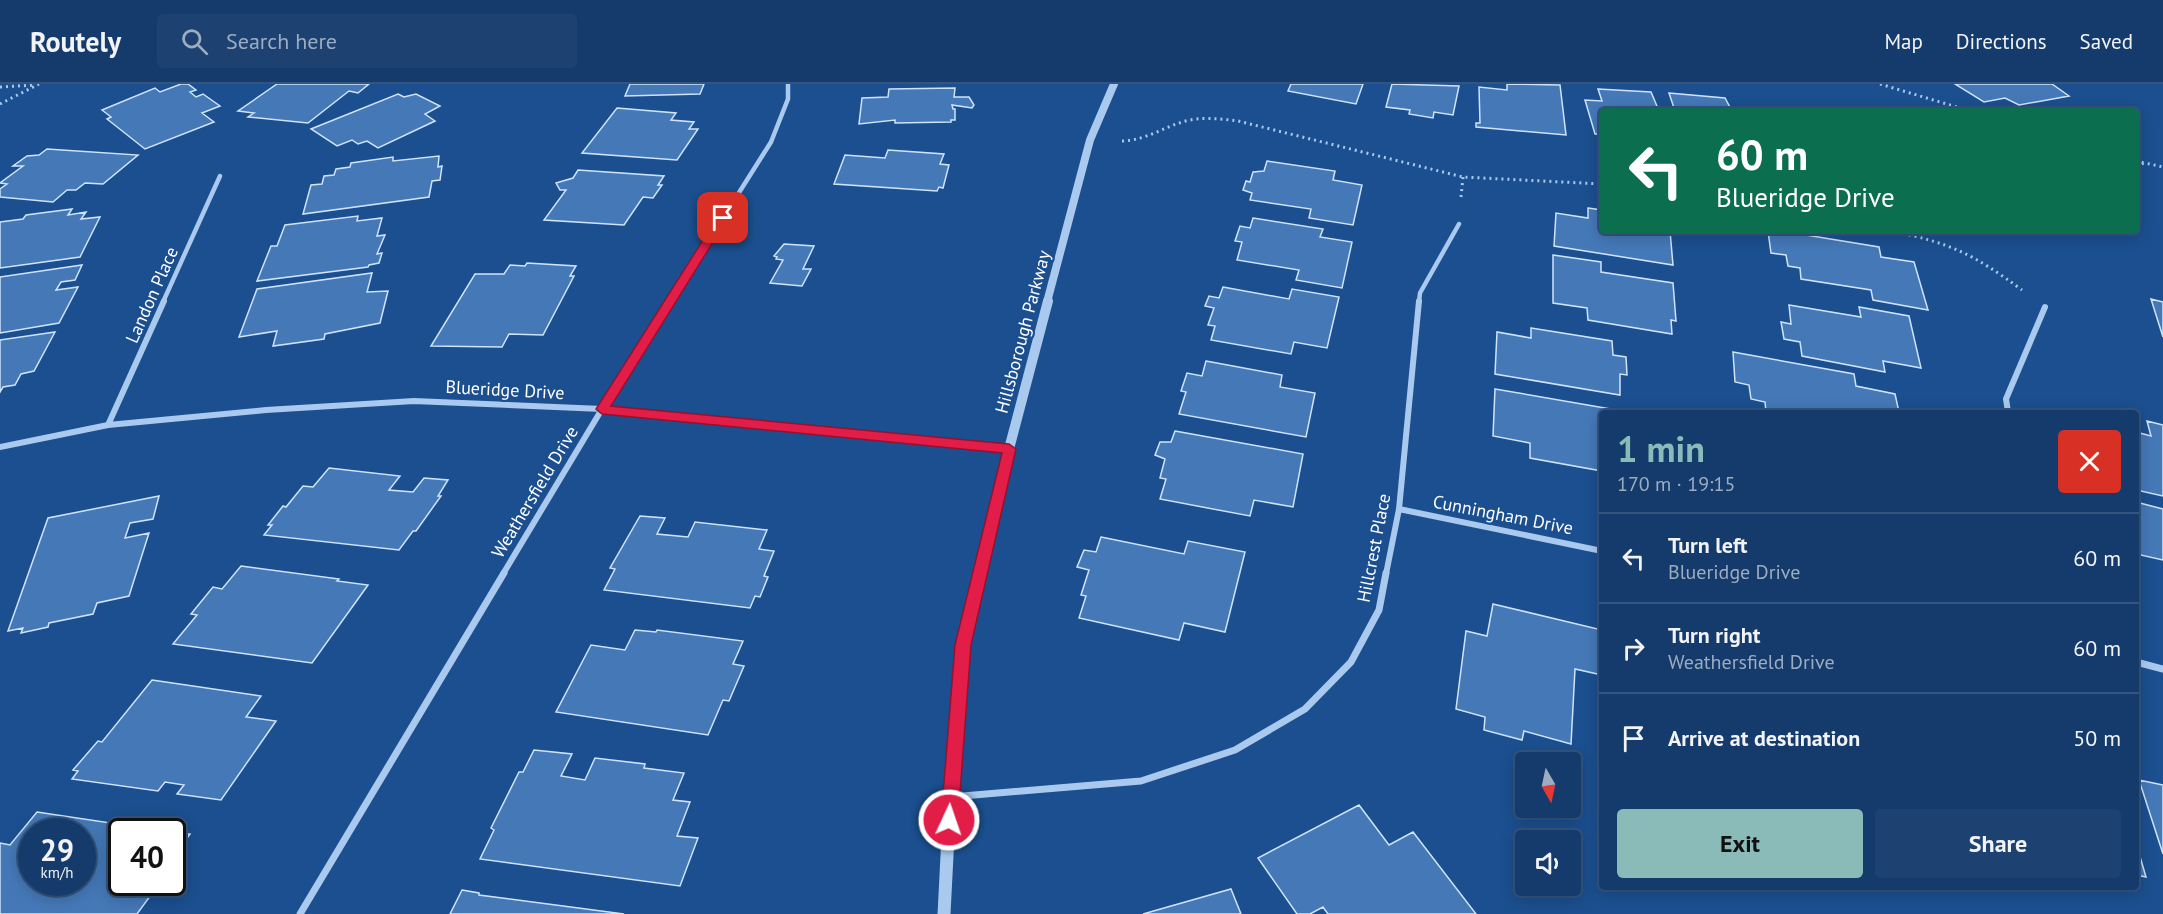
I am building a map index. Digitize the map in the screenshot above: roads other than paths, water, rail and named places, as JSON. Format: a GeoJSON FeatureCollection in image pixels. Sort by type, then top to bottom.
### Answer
{"type":"FeatureCollection","features":[{"type":"Feature","properties":{"kind":"street","name":"Weathersfield Drive"},"geometry":{"type":"LineString","coordinates":[[300,914],[602,409],[771,142],[788,99],[788,84]]}},
{"type":"Feature","properties":{"kind":"street","name":"Hillsborough Parkway"},"geometry":{"type":"LineString","coordinates":[[944,914],[950,797],[963,645],[1009,449],[1090,140],[1114,84]]}},
{"type":"Feature","properties":{"kind":"street","name":"Landon Place"},"geometry":{"type":"LineString","coordinates":[[108,425],[220,176]]}},
{"type":"Feature","properties":{"kind":"street","name":"Hillcrest Place"},"geometry":{"type":"LineString","coordinates":[[950,797],[1141,781],[1235,750],[1305,709],[1351,662],[1379,610],[1399,509],[1420,292],[1459,224]]}},
{"type":"Feature","properties":{"kind":"street"},"geometry":{"type":"LineString","coordinates":[[2008,410],[2006,399],[2045,307]]}},
{"type":"Feature","properties":{"kind":"street","name":"Blueridge Drive"},"geometry":{"type":"LineString","coordinates":[[0,447],[108,425],[266,410],[414,401],[602,409],[1009,449]]}},
{"type":"Feature","properties":{"kind":"street","name":"Cunningham Drive"},"geometry":{"type":"LineString","coordinates":[[1399,509],[1599,550]]}},
{"type":"Feature","properties":{"kind":"street"},"geometry":{"type":"LineString","coordinates":[[2139,663],[2163,669]]}}]}
